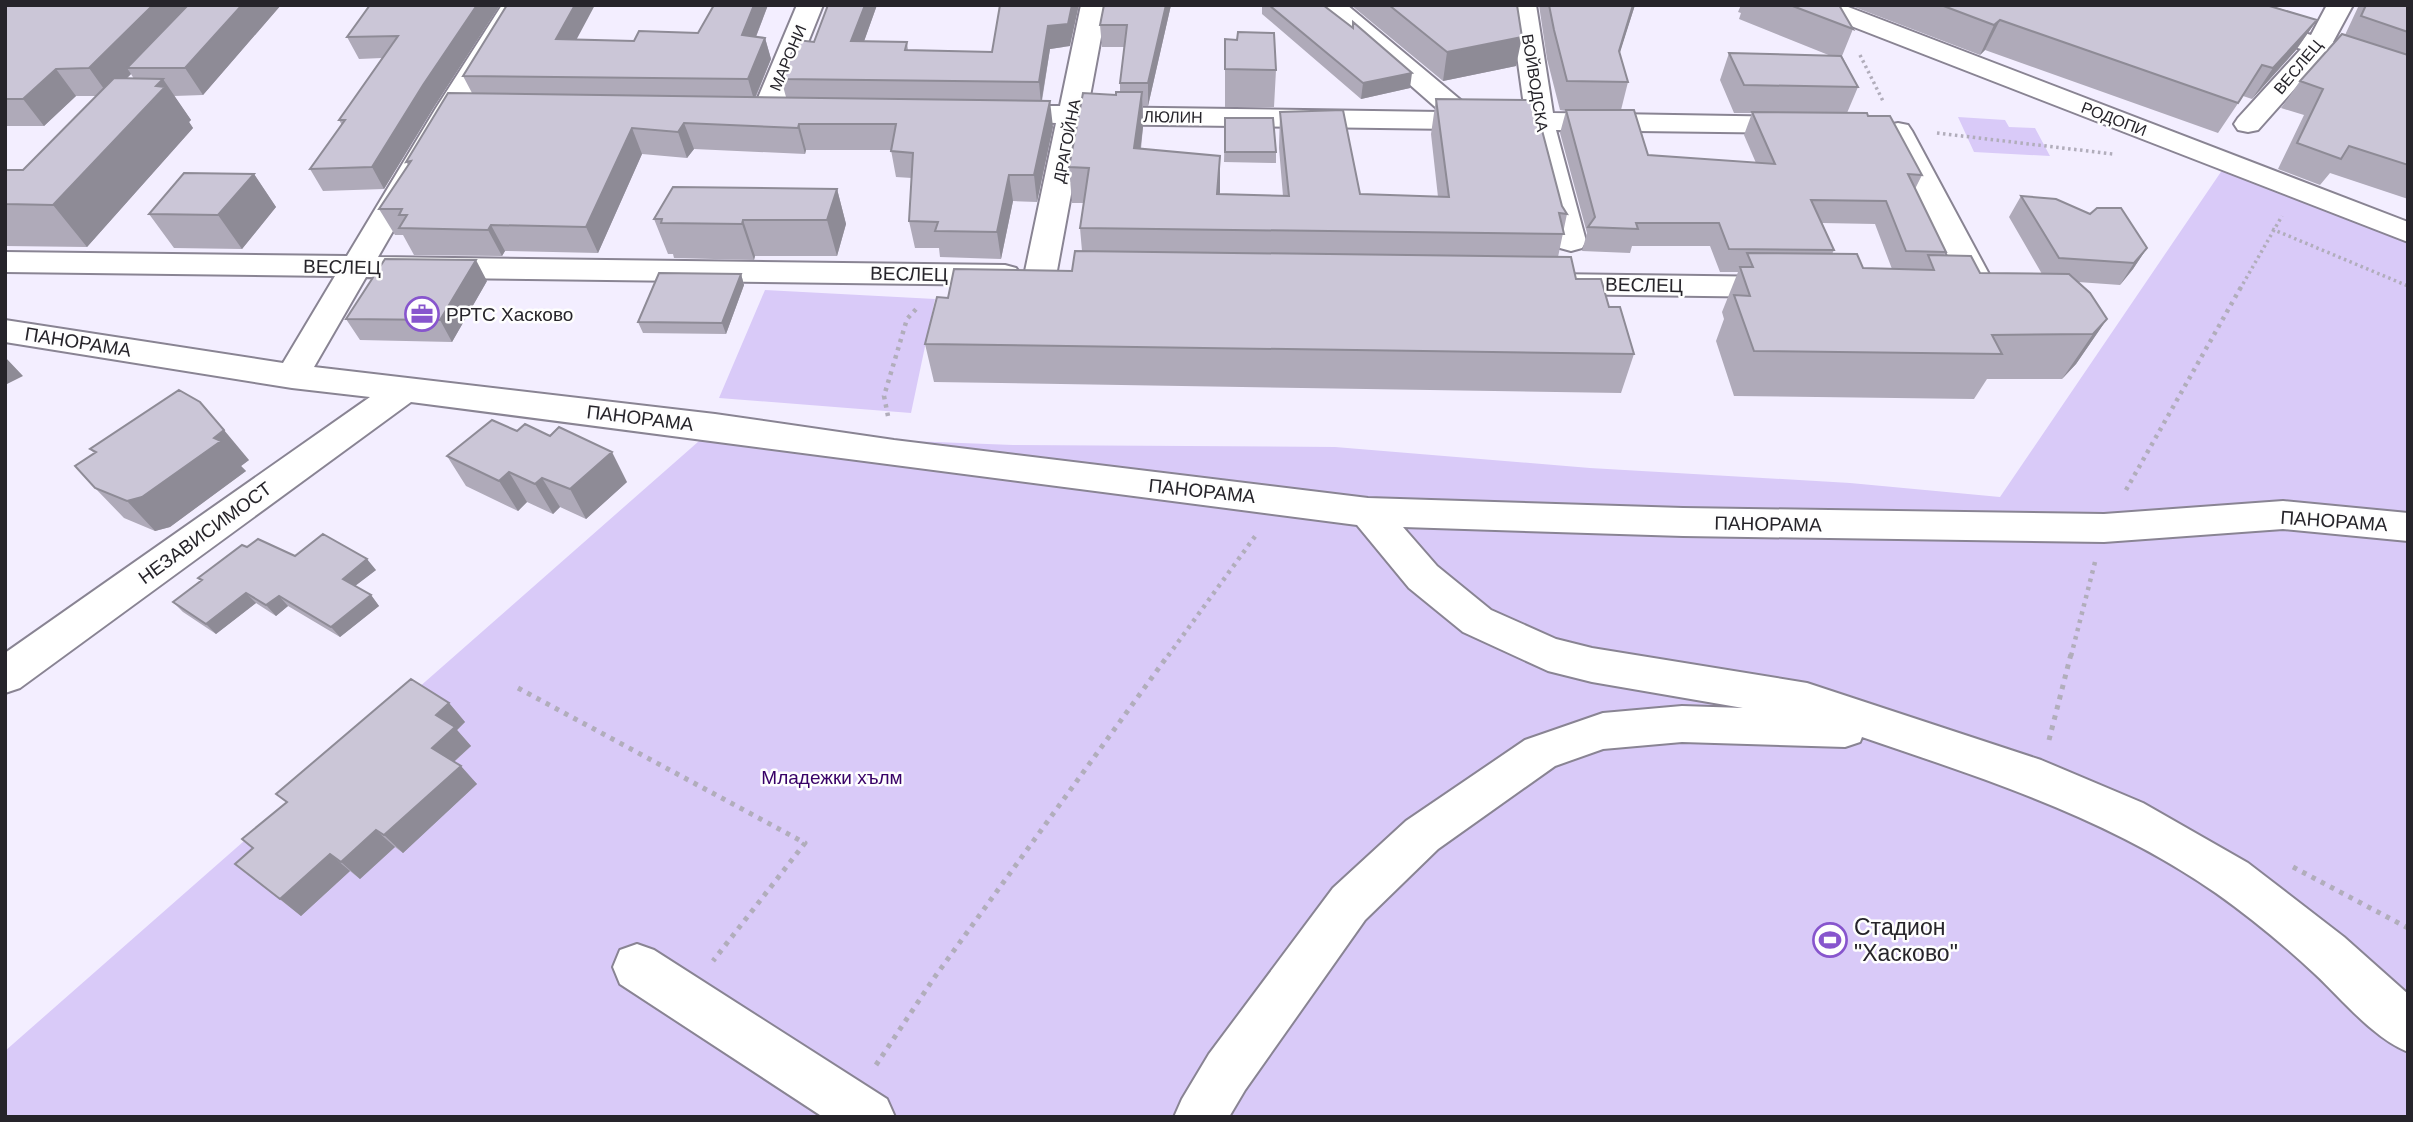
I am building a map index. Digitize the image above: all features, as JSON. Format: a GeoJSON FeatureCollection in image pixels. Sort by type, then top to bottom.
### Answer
{"type":"FeatureCollection","features":[{"type":"Feature","properties":{"kind":"street"},"geometry":{"type":"LineString","coordinates":[[292,376],[354,267],[464,108],[515,5]]}},
{"type":"Feature","properties":{"kind":"street","name":"МАРОНИ"},"geometry":{"type":"LineString","coordinates":[[765,112],[810,5]]}},
{"type":"Feature","properties":{"kind":"street","name":"ДРАГОЙНА"},"geometry":{"type":"LineString","coordinates":[[1053,276],[1072,116],[1094,5]]}},
{"type":"Feature","properties":{"kind":"street"},"geometry":{"type":"LineString","coordinates":[[1331,5],[1468,121]]}},
{"type":"Feature","properties":{"kind":"street","name":"ВОЙВОДСКА"},"geometry":{"type":"LineString","coordinates":[[1523,5],[1540,121],[1571,241]]}},
{"type":"Feature","properties":{"kind":"street"},"geometry":{"type":"LineString","coordinates":[[2184,5],[2408,77]]}},
{"type":"Feature","properties":{"kind":"street","name":"ВЕСЛЕЦ"},"geometry":{"type":"LineString","coordinates":[[2248,124],[2318,46],[2340,5]]}},
{"type":"Feature","properties":{"kind":"street","name":"РОДОПИ"},"geometry":{"type":"LineString","coordinates":[[1835,8],[2408,233]]}},
{"type":"Feature","properties":{"kind":"street","name":"ЛЮЛИН"},"geometry":{"type":"LineString","coordinates":[[978,114],[1827,125]]}},
{"type":"Feature","properties":{"kind":"street"},"geometry":{"type":"LineString","coordinates":[[1882,126],[1981,289],[1940,289]]}},
{"type":"Feature","properties":{"kind":"street","name":"ВЕСЛЕЦ"},"geometry":{"type":"LineString","coordinates":[[5,262],[1053,276]]}},
{"type":"Feature","properties":{"kind":"street","name":"ВЕСЛЕЦ"},"geometry":{"type":"LineString","coordinates":[[1527,284],[1816,287]]}},
{"type":"Feature","properties":{"kind":"street","name":"ПАНОРАМА"},"geometry":{"type":"LineString","coordinates":[[5,331],[292,376],[754,432],[894,453],[1368,512],[1683,523],[2104,528],[2283,515],[2408,527]]}},
{"type":"Feature","properties":{"kind":"street","name":"НЕЗАВИСИМОСТ"},"geometry":{"type":"LineString","coordinates":[[5,676],[406,389]]}},
{"type":"Feature","properties":{"kind":"street"},"geometry":{"type":"LineString","coordinates":[[1368,512],[1423,577],[1477,621],[1548,654],[1592,665],[1807,701],[2041,779],[2127,817],[2232,878],[2327,953],[2408,1027]]}},
{"type":"Feature","properties":{"kind":"street"},"geometry":{"type":"LineString","coordinates":[[1200,1117],[1227,1072],[1349,904],[1422,835],[1540,753],[1603,732],[1682,724],[1804,726],[1912,734]]}},
{"type":"Feature","properties":{"kind":"street"},"geometry":{"type":"LineString","coordinates":[[637,967],[859,1110]]}},
{"type":"Feature","properties":{"kind":"path"},"geometry":{"type":"LineString","coordinates":[[1835,8],[1882,126],[1968,139],[2043,144],[2125,155]]}},
{"type":"Feature","properties":{"kind":"path"},"geometry":{"type":"LineString","coordinates":[[2047,747],[2104,528],[2280,215],[2291,219]]}},
{"type":"Feature","properties":{"kind":"path"},"geometry":{"type":"LineString","coordinates":[[2272,229],[2408,286]]}},
{"type":"Feature","properties":{"kind":"path"},"geometry":{"type":"LineString","coordinates":[[894,453],[884,396],[907,319],[947,274]]}},
{"type":"Feature","properties":{"kind":"path"},"geometry":{"type":"LineString","coordinates":[[859,1110],[934,978],[1281,500]]}},
{"type":"Feature","properties":{"kind":"path"},"geometry":{"type":"LineString","coordinates":[[518,688],[804,843],[684,997]]}},
{"type":"Feature","properties":{"kind":"green space"},"geometry":{"type":"Polygon","coordinates":[[[1958,117],[2005,120],[2009,127],[2035,128],[2050,156],[1974,152],[1958,117]]]}},
{"type":"Feature","properties":{"kind":"green space","name":"Младежки хълм"},"geometry":{"type":"Polygon","coordinates":[[[2227,163],[2408,233],[2408,1117],[5,1117],[5,1051],[715,427],[780,436],[1013,445],[1335,447],[1590,468],[1850,483],[2000,497],[2227,163]]]}},
{"type":"Feature","properties":{"kind":"green space"},"geometry":{"type":"Polygon","coordinates":[[[765,290],[935,299],[911,413],[719,398],[765,290]]]}},
{"type":"Feature","properties":{"kind":"building"},"geometry":{"type":"Polygon","coordinates":[[[5,5],[153,5],[89,68],[56,69],[23,99],[5,99],[5,5]]]}},
{"type":"Feature","properties":{"kind":"building"},"geometry":{"type":"Polygon","coordinates":[[[188,5],[242,5],[185,68],[127,68],[188,5]]]}},
{"type":"Feature","properties":{"kind":"building"},"geometry":{"type":"Polygon","coordinates":[[[370,5],[477,5],[372,167],[310,169],[345,120],[339,120],[398,36],[347,37],[370,5]]]}},
{"type":"Feature","properties":{"kind":"building"},"geometry":{"type":"Polygon","coordinates":[[[507,5],[575,5],[556,39],[634,41],[639,31],[698,33],[714,5],[754,5],[742,35],[765,38],[748,79],[463,76],[507,5]]]}},
{"type":"Feature","properties":{"kind":"building"},"geometry":{"type":"Polygon","coordinates":[[[828,5],[865,5],[851,41],[907,42],[905,50],[992,52],[1000,5],[1072,5],[1068,24],[1048,26],[1039,82],[781,79],[797,40],[814,42],[828,5]]]}},
{"type":"Feature","properties":{"kind":"building"},"geometry":{"type":"Polygon","coordinates":[[[1104,5],[1166,5],[1148,83],[1120,83],[1127,25],[1100,25],[1104,5]]]}},
{"type":"Feature","properties":{"kind":"building"},"geometry":{"type":"Polygon","coordinates":[[[1269,5],[1323,5],[1353,28],[1353,22],[1412,73],[1363,83],[1269,5]]]}},
{"type":"Feature","properties":{"kind":"building"},"geometry":{"type":"Polygon","coordinates":[[[1389,5],[1517,5],[1522,37],[1447,52],[1389,5]]]}},
{"type":"Feature","properties":{"kind":"building"},"geometry":{"type":"Polygon","coordinates":[[[1549,5],[1633,5],[1619,51],[1628,82],[1567,81],[1549,5]]]}},
{"type":"Feature","properties":{"kind":"building"},"geometry":{"type":"Polygon","coordinates":[[[1790,5],[1839,5],[1853,29],[1790,5]]]}},
{"type":"Feature","properties":{"kind":"building"},"geometry":{"type":"Polygon","coordinates":[[[1941,5],[2266,5],[2317,20],[2273,68],[2262,65],[2238,103],[2000,20],[1994,25],[1941,5]]]}},
{"type":"Feature","properties":{"kind":"building"},"geometry":{"type":"Polygon","coordinates":[[[2366,5],[2408,5],[2408,32],[2361,16],[2366,5]]]}},
{"type":"Feature","properties":{"kind":"building"},"geometry":{"type":"Polygon","coordinates":[[[1238,32],[1274,33],[1276,70],[1225,69],[1225,39],[1237,40],[1238,32]]]}},
{"type":"Feature","properties":{"kind":"building"},"geometry":{"type":"Polygon","coordinates":[[[2342,34],[2408,55],[2408,165],[2349,146],[2341,159],[2297,143],[2323,89],[2300,81],[2342,34]]]}},
{"type":"Feature","properties":{"kind":"building"},"geometry":{"type":"Polygon","coordinates":[[[1729,53],[1841,56],[1858,87],[1744,85],[1729,53]]]}},
{"type":"Feature","properties":{"kind":"building"},"geometry":{"type":"Polygon","coordinates":[[[114,78],[163,79],[156,86],[165,87],[53,205],[5,204],[5,170],[23,170],[114,78]]]}},
{"type":"Feature","properties":{"kind":"building"},"geometry":{"type":"Polygon","coordinates":[[[1116,92],[1142,92],[1134,148],[1220,156],[1217,194],[1289,196],[1280,112],[1343,110],[1360,194],[1449,197],[1436,99],[1534,100],[1562,206],[1567,214],[1559,213],[1564,234],[1080,228],[1089,168],[1069,167],[1083,93],[1116,95],[1116,92]]]}},
{"type":"Feature","properties":{"kind":"building"},"geometry":{"type":"Polygon","coordinates":[[[448,93],[1050,101],[1034,175],[1009,175],[997,232],[935,231],[938,222],[909,221],[913,153],[891,151],[896,124],[799,124],[798,128],[684,123],[678,132],[632,128],[586,227],[491,225],[488,230],[399,228],[407,215],[399,215],[402,209],[379,209],[411,161],[406,162],[448,93]]]}},
{"type":"Feature","properties":{"kind":"building"},"geometry":{"type":"Polygon","coordinates":[[[1566,110],[1634,110],[1648,155],[1775,164],[1752,112],[1867,113],[1868,116],[1890,116],[1922,175],[1908,174],[1946,252],[1906,251],[1886,201],[1811,200],[1834,250],[1729,249],[1719,223],[1636,223],[1638,229],[1588,227],[1595,217],[1566,110]]]}},
{"type":"Feature","properties":{"kind":"building"},"geometry":{"type":"Polygon","coordinates":[[[1225,118],[1273,118],[1276,152],[1225,152],[1225,118]]]}},
{"type":"Feature","properties":{"kind":"building"},"geometry":{"type":"Polygon","coordinates":[[[184,173],[254,174],[218,215],[149,214],[184,173]]]}},
{"type":"Feature","properties":{"kind":"building"},"geometry":{"type":"Polygon","coordinates":[[[673,187],[837,189],[827,220],[743,220],[742,224],[661,223],[662,219],[654,219],[673,187]]]}},
{"type":"Feature","properties":{"kind":"building"},"geometry":{"type":"Polygon","coordinates":[[[2021,196],[2056,199],[2090,214],[2097,208],[2121,208],[2147,248],[2134,263],[2059,258],[2021,196]]]}},
{"type":"Feature","properties":{"kind":"building"},"geometry":{"type":"Polygon","coordinates":[[[1075,251],[1571,257],[1576,279],[1601,279],[1609,307],[1620,307],[1634,354],[925,344],[937,297],[948,298],[954,269],[1072,271],[1075,251]]]}},
{"type":"Feature","properties":{"kind":"building"},"geometry":{"type":"Polygon","coordinates":[[[1747,253],[1857,254],[1863,268],[1934,270],[1928,255],[1971,256],[1980,273],[2069,274],[2090,293],[2107,319],[2093,334],[1992,335],[2002,354],[1754,351],[1734,295],[1750,296],[1740,267],[1753,267],[1747,253]]]}},
{"type":"Feature","properties":{"kind":"building"},"geometry":{"type":"Polygon","coordinates":[[[385,259],[476,260],[440,320],[346,319],[385,259]]]}},
{"type":"Feature","properties":{"kind":"building"},"geometry":{"type":"Polygon","coordinates":[[[659,273],[741,274],[722,323],[638,322],[659,273]]]}},
{"type":"Feature","properties":{"kind":"building"},"geometry":{"type":"Polygon","coordinates":[[[179,390],[200,402],[224,430],[214,438],[221,441],[142,497],[127,501],[95,488],[75,466],[96,452],[90,449],[179,390]]]}},
{"type":"Feature","properties":{"kind":"building"},"geometry":{"type":"Polygon","coordinates":[[[492,420],[517,431],[525,424],[550,436],[559,427],[612,452],[570,489],[542,478],[535,484],[509,472],[499,481],[447,456],[492,420]]]}},
{"type":"Feature","properties":{"kind":"building"},"geometry":{"type":"Polygon","coordinates":[[[323,534],[367,559],[343,579],[371,595],[331,627],[279,596],[266,605],[246,593],[206,624],[173,602],[202,580],[198,578],[242,545],[247,547],[258,539],[295,556],[323,534]]]}},
{"type":"Feature","properties":{"kind":"building"},"geometry":{"type":"Polygon","coordinates":[[[411,679],[449,703],[436,715],[455,727],[432,748],[461,766],[384,835],[376,830],[341,862],[330,854],[280,899],[235,864],[253,848],[242,839],[287,802],[276,794],[411,679]]]}},
{"type":"Feature","properties":{"kind":"place","name":"РРТС Хасково"},"geometry":{"type":"Point","coordinates":[422,314]}},
{"type":"Feature","properties":{"kind":"place","name":"Стадион \"Хасково\""},"geometry":{"type":"Point","coordinates":[1830,940]}}]}
